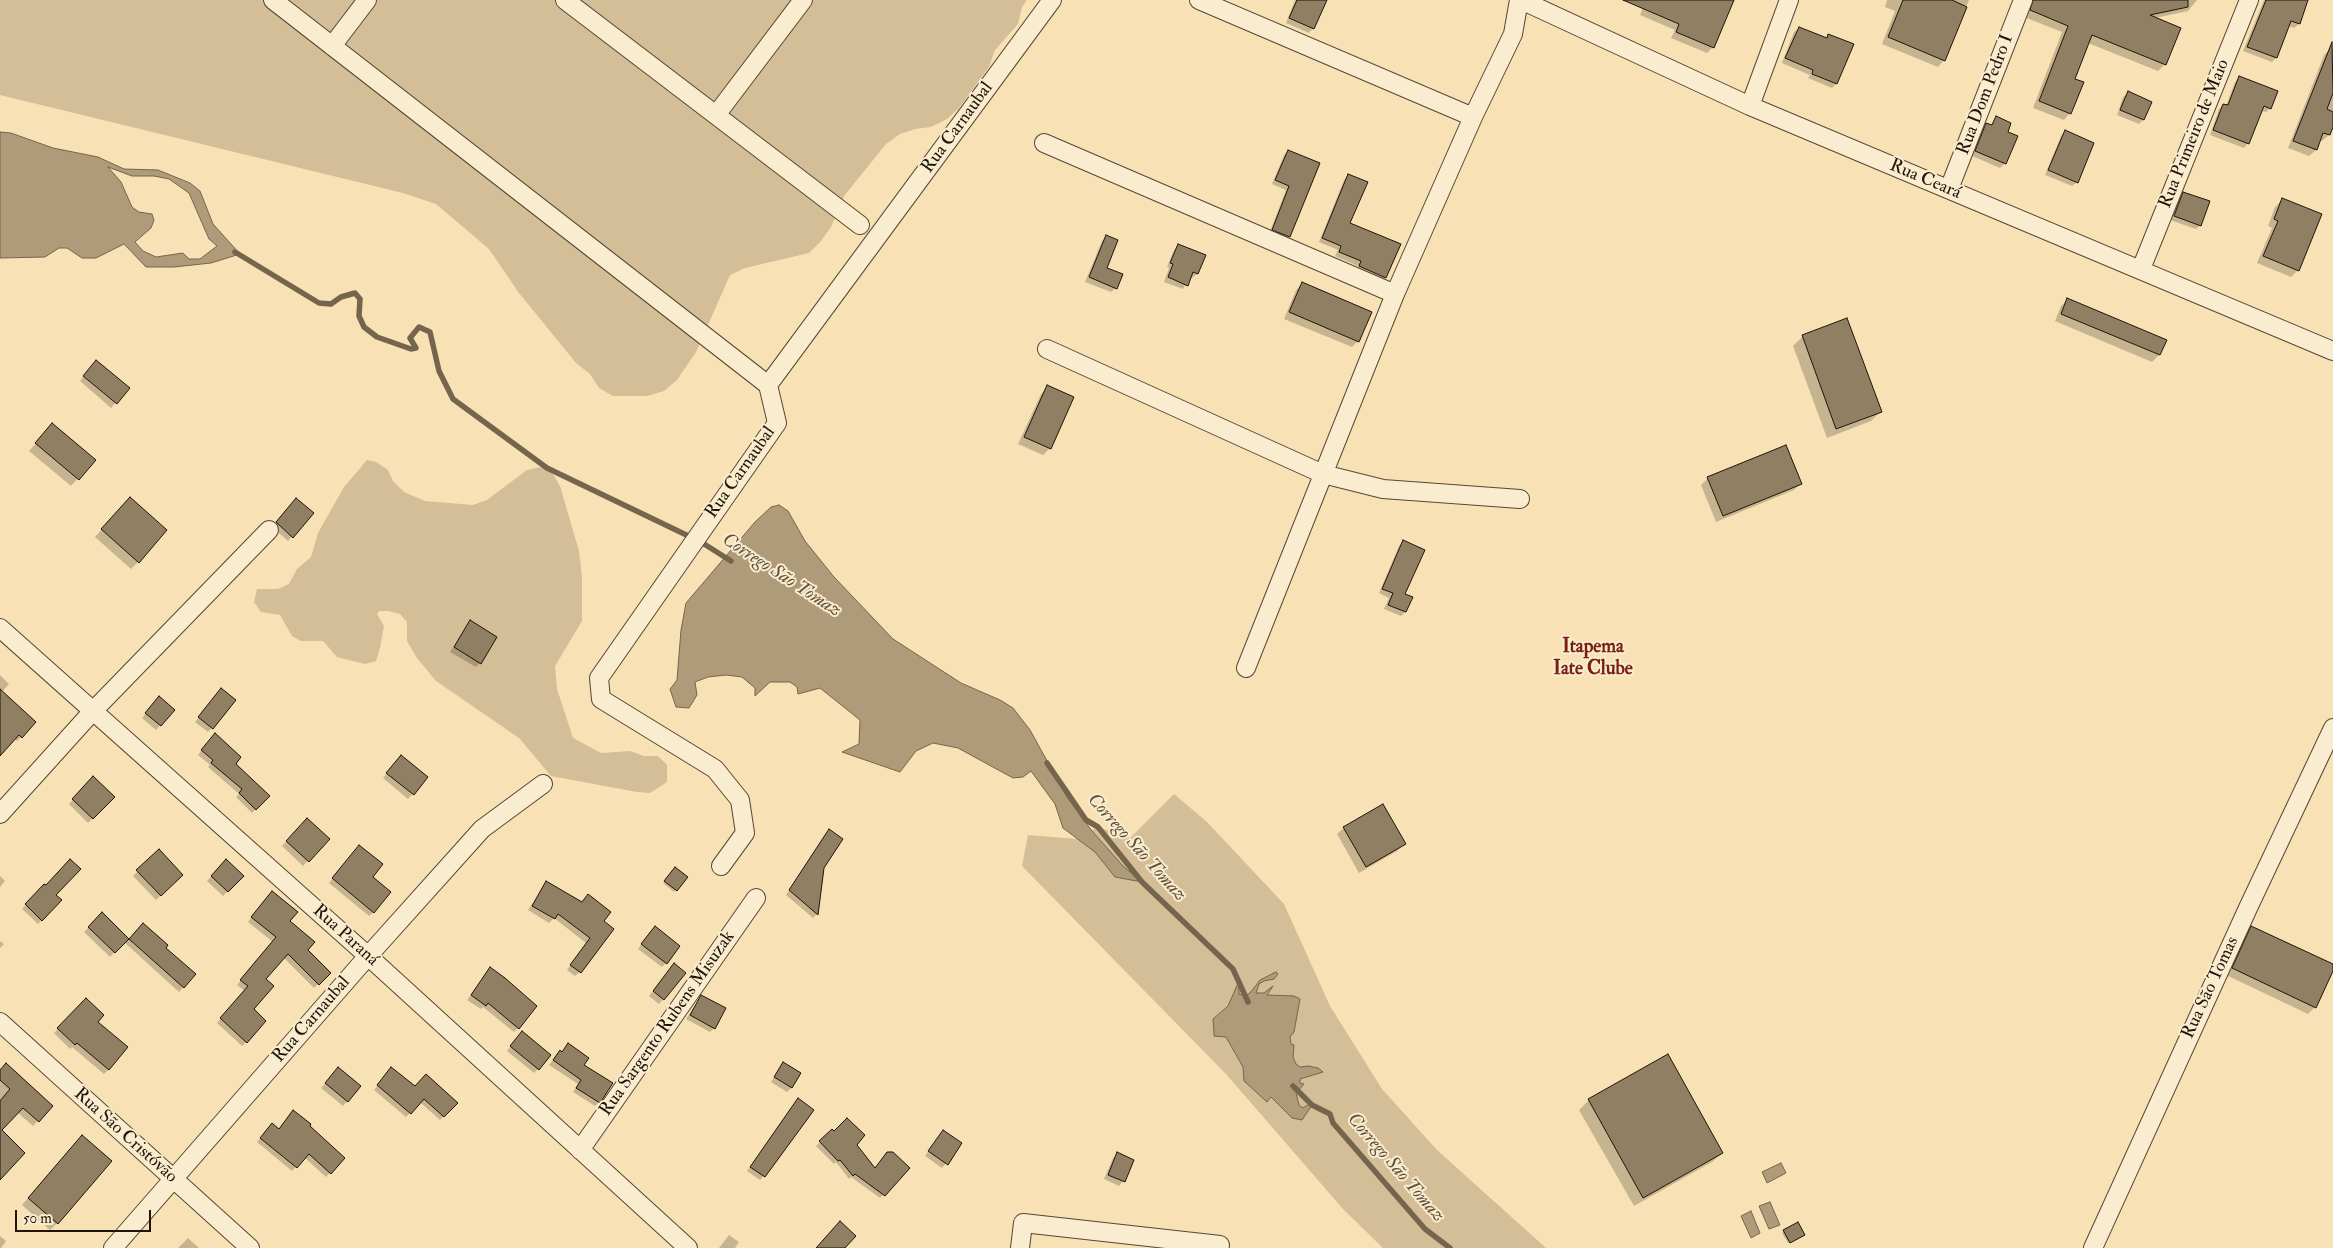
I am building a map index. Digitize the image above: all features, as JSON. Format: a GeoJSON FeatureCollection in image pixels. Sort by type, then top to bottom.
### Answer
{"type":"FeatureCollection","features":[{"type":"Feature","properties":{"kind":"street"},"geometry":{"type":"LineString","coordinates":[[273,0],[768,385]]}},
{"type":"Feature","properties":{"kind":"street"},"geometry":{"type":"LineString","coordinates":[[332,46],[367,0]]}},
{"type":"Feature","properties":{"kind":"street"},"geometry":{"type":"LineString","coordinates":[[716,115],[803,0]]}},
{"type":"Feature","properties":{"kind":"street","name":"Rua Carnaubal"},"geometry":{"type":"LineString","coordinates":[[721,866],[745,833],[740,800],[714,769],[601,699],[599,678],[777,423],[768,385],[1052,0]]}},
{"type":"Feature","properties":{"kind":"street"},"geometry":{"type":"LineString","coordinates":[[1199,0],[1472,117]]}},
{"type":"Feature","properties":{"kind":"street"},"geometry":{"type":"LineString","coordinates":[[1750,106],[1789,0]]}},
{"type":"Feature","properties":{"kind":"street","name":"Rua Dom Pedro I"},"geometry":{"type":"LineString","coordinates":[[1949,189],[2023,0]]}},
{"type":"Feature","properties":{"kind":"street","name":"Rua Primeiro de Maio"},"geometry":{"type":"LineString","coordinates":[[2141,269],[2249,0]]}},
{"type":"Feature","properties":{"kind":"street"},"geometry":{"type":"LineString","coordinates":[[1246,668],[1395,294],[1472,117],[1529,1]]}},
{"type":"Feature","properties":{"kind":"street","name":"Rua Ceará"},"geometry":{"type":"LineString","coordinates":[[1529,1],[1750,106],[2333,351]]}},
{"type":"Feature","properties":{"kind":"street"},"geometry":{"type":"LineString","coordinates":[[577,4],[716,115],[860,225]]}},
{"type":"Feature","properties":{"kind":"street"},"geometry":{"type":"LineString","coordinates":[[1044,143],[1395,294]]}},
{"type":"Feature","properties":{"kind":"street"},"geometry":{"type":"LineString","coordinates":[[1047,349],[1323,474],[1383,489],[1520,498]]}},
{"type":"Feature","properties":{"kind":"street"},"geometry":{"type":"LineString","coordinates":[[0,814],[92,712],[269,530]]}},
{"type":"Feature","properties":{"kind":"street","name":"Rua Paraná"},"geometry":{"type":"LineString","coordinates":[[0,628],[368,956],[688,1248]]}},
{"type":"Feature","properties":{"kind":"street","name":"Rua São Tomas"},"geometry":{"type":"LineString","coordinates":[[2093,1248],[2248,908],[2333,728]]}},
{"type":"Feature","properties":{"kind":"street","name":"Rua Carnaubal"},"geometry":{"type":"LineString","coordinates":[[113,1248],[482,828],[543,784]]}},
{"type":"Feature","properties":{"kind":"street","name":"Rua Sargento Rubens Misuzak"},"geometry":{"type":"LineString","coordinates":[[580,1150],[756,898]]}},
{"type":"Feature","properties":{"kind":"street","name":"Rua São Cristóvão"},"geometry":{"type":"LineString","coordinates":[[0,1022],[250,1248]]}},
{"type":"Feature","properties":{"kind":"street"},"geometry":{"type":"LineString","coordinates":[[1020,1248],[1023,1223],[1220,1245]]}},
{"type":"Feature","properties":{"kind":"shaded area"},"geometry":{"type":"Polygon","coordinates":[[[0,0],[1027,0],[1022,7],[1018,24],[995,50],[989,67],[959,108],[947,119],[931,127],[915,129],[900,134],[886,144],[844,196],[831,227],[809,253],[745,268],[730,275],[696,352],[677,380],[664,391],[647,396],[613,396],[599,388],[590,374],[576,363],[519,293],[489,249],[436,204],[403,193],[0,95],[0,0]]]}},
{"type":"Feature","properties":{"kind":"shaded area"},"geometry":{"type":"Polygon","coordinates":[[[367,460],[376,462],[388,470],[393,481],[404,492],[425,501],[473,505],[487,500],[527,470],[541,467],[551,471],[560,486],[579,551],[582,577],[582,621],[555,666],[557,689],[573,738],[601,753],[630,751],[644,756],[658,756],[667,765],[667,782],[650,793],[551,776],[519,738],[436,681],[417,658],[407,641],[407,622],[400,614],[379,611],[377,614],[384,626],[380,648],[376,661],[365,664],[337,657],[323,641],[301,641],[292,636],[280,615],[261,612],[254,602],[257,589],[278,589],[289,584],[297,569],[311,557],[318,533],[344,487],[367,460]]]}},
{"type":"Feature","properties":{"kind":"shaded area"},"geometry":{"type":"Polygon","coordinates":[[[1174,794],[1207,822],[1284,904],[1330,1006],[1382,1089],[1437,1150],[1546,1248],[1383,1248],[1343,1209],[1226,1074],[1022,866],[1028,835],[1077,839],[1098,827],[1130,838],[1174,794]]]}},
{"type":"Feature","properties":{"kind":"water"},"geometry":{"type":"Polygon","coordinates":[[[0,132],[11,133],[53,148],[98,157],[124,169],[158,170],[190,183],[200,191],[213,224],[240,254],[211,263],[174,267],[146,267],[124,244],[96,258],[82,258],[67,248],[59,248],[45,257],[0,258],[0,132]],[[108,167],[121,182],[132,207],[139,212],[152,214],[154,220],[151,228],[135,242],[143,251],[156,257],[183,253],[189,259],[200,259],[217,246],[209,239],[189,193],[169,179],[154,176],[132,176],[108,167]]]}},
{"type":"Feature","properties":{"kind":"water"},"geometry":{"type":"Polygon","coordinates":[[[779,505],[788,511],[805,541],[834,577],[893,639],[961,683],[1000,700],[1013,708],[1030,730],[1067,797],[1092,831],[1123,866],[1142,882],[1115,877],[1095,852],[1063,828],[1055,804],[1031,771],[1023,777],[1013,778],[958,748],[933,743],[916,751],[900,772],[842,752],[859,744],[860,720],[820,688],[798,694],[797,687],[790,682],[770,682],[755,696],[755,688],[742,677],[726,675],[708,677],[695,682],[697,695],[689,708],[676,707],[670,689],[677,680],[681,630],[686,603],[755,522],[771,507],[779,505]]]}},
{"type":"Feature","properties":{"kind":"water"},"geometry":{"type":"Polygon","coordinates":[[[1276,972],[1278,974],[1274,979],[1259,984],[1256,993],[1264,993],[1273,986],[1267,995],[1294,996],[1300,999],[1294,1032],[1290,1037],[1291,1044],[1294,1045],[1293,1057],[1296,1064],[1300,1067],[1318,1068],[1323,1072],[1300,1079],[1300,1083],[1304,1084],[1296,1093],[1299,1105],[1303,1108],[1309,1104],[1312,1105],[1302,1120],[1292,1118],[1271,1097],[1267,1102],[1244,1081],[1243,1067],[1226,1037],[1214,1036],[1213,1019],[1228,1006],[1239,981],[1239,994],[1245,996],[1250,993],[1260,980],[1276,972]]]}},
{"type":"Feature","properties":{"kind":"water"},"geometry":{"type":"Polygon","coordinates":[[[1781,1163],[1786,1173],[1767,1183],[1762,1172],[1781,1163]]]}},
{"type":"Feature","properties":{"kind":"water"},"geometry":{"type":"Polygon","coordinates":[[[1770,1202],[1780,1225],[1769,1229],[1759,1206],[1770,1202]]]}},
{"type":"Feature","properties":{"kind":"water"},"geometry":{"type":"Polygon","coordinates":[[[1751,1211],[1760,1233],[1751,1238],[1741,1216],[1751,1211]]]}},
{"type":"Feature","properties":{"kind":"building"},"geometry":{"type":"Polygon","coordinates":[[[1297,0],[1327,0],[1314,29],[1289,18],[1297,0]]]}},
{"type":"Feature","properties":{"kind":"building"},"geometry":{"type":"Polygon","coordinates":[[[1623,0],[1734,0],[1714,48],[1676,32],[1679,24],[1623,0]]]}},
{"type":"Feature","properties":{"kind":"building"},"geometry":{"type":"Polygon","coordinates":[[[1903,0],[1952,0],[1967,7],[1945,61],[1888,37],[1903,0]]]}},
{"type":"Feature","properties":{"kind":"building"},"geometry":{"type":"Polygon","coordinates":[[[2033,0],[2188,0],[2188,7],[2150,15],[2181,28],[2166,65],[2092,35],[2075,79],[2084,82],[2071,114],[2039,101],[2068,26],[2030,10],[2033,0]]]}},
{"type":"Feature","properties":{"kind":"building"},"geometry":{"type":"Polygon","coordinates":[[[2266,0],[2308,0],[2300,24],[2291,21],[2277,58],[2247,47],[2266,0]]]}},
{"type":"Feature","properties":{"kind":"building"},"geometry":{"type":"Polygon","coordinates":[[[1799,27],[1827,38],[1828,34],[1854,44],[1837,84],[1812,74],[1813,70],[1785,58],[1799,27]]]}},
{"type":"Feature","properties":{"kind":"building"},"geometry":{"type":"Polygon","coordinates":[[[2332,42],[2333,93],[2327,109],[2333,112],[2333,127],[2330,135],[2323,133],[2317,150],[2293,141],[2332,42]]]}},
{"type":"Feature","properties":{"kind":"building"},"geometry":{"type":"Polygon","coordinates":[[[2239,76],[2278,91],[2271,109],[2264,106],[2249,144],[2213,130],[2223,104],[2228,105],[2239,76]]]}},
{"type":"Feature","properties":{"kind":"building"},"geometry":{"type":"Polygon","coordinates":[[[2128,91],[2152,102],[2144,120],[2120,110],[2128,91]]]}},
{"type":"Feature","properties":{"kind":"building"},"geometry":{"type":"Polygon","coordinates":[[[1996,116],[2011,123],[2008,132],[2018,136],[2006,164],[1975,151],[1986,123],[1992,125],[1996,116]]]}},
{"type":"Feature","properties":{"kind":"building"},"geometry":{"type":"Polygon","coordinates":[[[2065,130],[2094,143],[2078,183],[2048,170],[2065,130]]]}},
{"type":"Feature","properties":{"kind":"building"},"geometry":{"type":"Polygon","coordinates":[[[1288,150],[1320,163],[1290,237],[1272,230],[1289,186],[1275,180],[1288,150]]]}},
{"type":"Feature","properties":{"kind":"building"},"geometry":{"type":"Polygon","coordinates":[[[1348,174],[1368,182],[1350,223],[1401,244],[1386,278],[1359,266],[1361,261],[1339,252],[1341,246],[1322,238],[1348,174]]]}},
{"type":"Feature","properties":{"kind":"building"},"geometry":{"type":"Polygon","coordinates":[[[2183,192],[2210,201],[2201,226],[2174,216],[2183,192]]]}},
{"type":"Feature","properties":{"kind":"building"},"geometry":{"type":"Polygon","coordinates":[[[2282,198],[2322,214],[2299,271],[2263,256],[2278,221],[2274,219],[2282,198]]]}},
{"type":"Feature","properties":{"kind":"building"},"geometry":{"type":"Polygon","coordinates":[[[1106,235],[1118,240],[1107,268],[1123,274],[1117,289],[1089,277],[1106,235]]]}},
{"type":"Feature","properties":{"kind":"building"},"geometry":{"type":"Polygon","coordinates":[[[1178,244],[1206,255],[1198,274],[1193,272],[1188,286],[1168,277],[1173,264],[1170,263],[1178,244]]]}},
{"type":"Feature","properties":{"kind":"building"},"geometry":{"type":"Polygon","coordinates":[[[1302,282],[1372,312],[1359,342],[1289,312],[1302,282]]]}},
{"type":"Feature","properties":{"kind":"building"},"geometry":{"type":"Polygon","coordinates":[[[2067,298],[2167,340],[2160,355],[2061,314],[2067,298]]]}},
{"type":"Feature","properties":{"kind":"building"},"geometry":{"type":"Polygon","coordinates":[[[1847,318],[1882,412],[1836,429],[1802,335],[1847,318]]]}},
{"type":"Feature","properties":{"kind":"building"},"geometry":{"type":"Polygon","coordinates":[[[96,360],[130,388],[117,404],[83,376],[96,360]]]}},
{"type":"Feature","properties":{"kind":"building"},"geometry":{"type":"Polygon","coordinates":[[[1047,385],[1074,397],[1051,449],[1024,437],[1047,385]]]}},
{"type":"Feature","properties":{"kind":"building"},"geometry":{"type":"Polygon","coordinates":[[[52,423],[96,460],[79,480],[35,443],[52,423]]]}},
{"type":"Feature","properties":{"kind":"building"},"geometry":{"type":"Polygon","coordinates":[[[1786,445],[1802,484],[1723,516],[1707,477],[1786,445]]]}},
{"type":"Feature","properties":{"kind":"building"},"geometry":{"type":"Polygon","coordinates":[[[130,497],[167,530],[139,563],[101,529],[130,497]]]}},
{"type":"Feature","properties":{"kind":"building"},"geometry":{"type":"Polygon","coordinates":[[[296,498],[314,513],[293,538],[276,522],[296,498]]]}},
{"type":"Feature","properties":{"kind":"building"},"geometry":{"type":"Polygon","coordinates":[[[1403,540],[1425,550],[1405,594],[1413,597],[1406,612],[1388,605],[1393,593],[1382,589],[1403,540]]]}},
{"type":"Feature","properties":{"kind":"building"},"geometry":{"type":"Polygon","coordinates":[[[470,620],[497,637],[481,664],[454,647],[470,620]]]}},
{"type":"Feature","properties":{"kind":"building"},"geometry":{"type":"Polygon","coordinates":[[[221,688],[236,700],[213,729],[198,717],[221,688]]]}},
{"type":"Feature","properties":{"kind":"building"},"geometry":{"type":"Polygon","coordinates":[[[0,689],[36,722],[22,738],[19,735],[0,756],[0,689]]]}},
{"type":"Feature","properties":{"kind":"building"},"geometry":{"type":"Polygon","coordinates":[[[159,696],[175,710],[161,726],[145,713],[159,696]]]}},
{"type":"Feature","properties":{"kind":"building"},"geometry":{"type":"Polygon","coordinates":[[[215,733],[241,757],[236,764],[270,796],[256,810],[239,793],[242,789],[211,763],[213,760],[201,750],[215,733]]]}},
{"type":"Feature","properties":{"kind":"building"},"geometry":{"type":"Polygon","coordinates":[[[401,755],[428,777],[414,795],[386,773],[401,755]]]}},
{"type":"Feature","properties":{"kind":"building"},"geometry":{"type":"Polygon","coordinates":[[[93,776],[115,797],[93,819],[72,799],[93,776]]]}},
{"type":"Feature","properties":{"kind":"building"},"geometry":{"type":"Polygon","coordinates":[[[1383,804],[1406,844],[1366,867],[1343,827],[1383,804]]]}},
{"type":"Feature","properties":{"kind":"building"},"geometry":{"type":"Polygon","coordinates":[[[307,818],[330,839],[309,862],[286,841],[307,818]]]}},
{"type":"Feature","properties":{"kind":"building"},"geometry":{"type":"Polygon","coordinates":[[[829,829],[843,839],[824,868],[818,915],[789,890],[829,829]]]}},
{"type":"Feature","properties":{"kind":"building"},"geometry":{"type":"Polygon","coordinates":[[[359,845],[383,864],[373,877],[391,892],[374,913],[332,878],[359,845]]]}},
{"type":"Feature","properties":{"kind":"building"},"geometry":{"type":"Polygon","coordinates":[[[159,849],[183,875],[161,896],[136,870],[159,849]]]}},
{"type":"Feature","properties":{"kind":"building"},"geometry":{"type":"Polygon","coordinates":[[[70,859],[81,869],[56,895],[62,900],[42,921],[25,904],[70,859]]]}},
{"type":"Feature","properties":{"kind":"building"},"geometry":{"type":"Polygon","coordinates":[[[226,859],[244,876],[228,892],[211,876],[226,859]]]}},
{"type":"Feature","properties":{"kind":"building"},"geometry":{"type":"Polygon","coordinates":[[[675,867],[688,877],[677,891],[664,881],[675,867]]]}},
{"type":"Feature","properties":{"kind":"building"},"geometry":{"type":"Polygon","coordinates":[[[546,881],[582,902],[588,894],[611,912],[604,921],[614,929],[581,973],[570,965],[590,938],[558,914],[555,919],[532,906],[546,881]]]}},
{"type":"Feature","properties":{"kind":"building"},"geometry":{"type":"Polygon","coordinates":[[[272,891],[298,912],[290,921],[315,942],[308,950],[331,973],[319,985],[288,954],[266,979],[274,986],[254,1009],[266,1021],[247,1043],[220,1018],[248,986],[240,980],[276,937],[251,917],[272,891]]]}},
{"type":"Feature","properties":{"kind":"building"},"geometry":{"type":"Polygon","coordinates":[[[102,912],[129,939],[115,953],[88,927],[102,912]]]}},
{"type":"Feature","properties":{"kind":"building"},"geometry":{"type":"Polygon","coordinates":[[[143,923],[168,945],[166,948],[196,974],[184,988],[129,939],[143,923]]]}},
{"type":"Feature","properties":{"kind":"building"},"geometry":{"type":"Polygon","coordinates":[[[655,926],[680,946],[667,964],[641,944],[655,926]]]}},
{"type":"Feature","properties":{"kind":"building"},"geometry":{"type":"Polygon","coordinates":[[[2251,926],[2333,964],[2333,971],[2316,1008],[2232,968],[2251,926]]]}},
{"type":"Feature","properties":{"kind":"building"},"geometry":{"type":"Polygon","coordinates":[[[674,963],[686,973],[664,1000],[653,991],[674,963]]]}},
{"type":"Feature","properties":{"kind":"building"},"geometry":{"type":"Polygon","coordinates":[[[490,967],[537,1006],[519,1029],[488,1003],[486,1006],[471,995],[490,967]]]}},
{"type":"Feature","properties":{"kind":"building"},"geometry":{"type":"Polygon","coordinates":[[[701,995],[726,1008],[715,1029],[690,1015],[701,995]]]}},
{"type":"Feature","properties":{"kind":"building"},"geometry":{"type":"Polygon","coordinates":[[[86,998],[104,1015],[98,1022],[128,1047],[109,1070],[77,1043],[75,1045],[57,1028],[86,998]]]}},
{"type":"Feature","properties":{"kind":"building"},"geometry":{"type":"Polygon","coordinates":[[[522,1031],[551,1055],[539,1070],[510,1046],[522,1031]]]}},
{"type":"Feature","properties":{"kind":"building"},"geometry":{"type":"Polygon","coordinates":[[[568,1043],[589,1058],[584,1065],[613,1083],[600,1103],[576,1088],[581,1080],[553,1060],[568,1043]]]}},
{"type":"Feature","properties":{"kind":"building"},"geometry":{"type":"Polygon","coordinates":[[[1668,1054],[1723,1153],[1643,1198],[1588,1099],[1668,1054]]]}},
{"type":"Feature","properties":{"kind":"building"},"geometry":{"type":"Polygon","coordinates":[[[783,1062],[801,1073],[792,1088],[774,1077],[783,1062]]]}},
{"type":"Feature","properties":{"kind":"building"},"geometry":{"type":"Polygon","coordinates":[[[6,1063],[53,1106],[39,1122],[23,1108],[2,1130],[25,1153],[0,1180],[0,1101],[10,1089],[0,1080],[0,1070],[6,1063]]]}},
{"type":"Feature","properties":{"kind":"building"},"geometry":{"type":"Polygon","coordinates":[[[338,1067],[361,1086],[348,1102],[325,1083],[338,1067]]]}},
{"type":"Feature","properties":{"kind":"building"},"geometry":{"type":"Polygon","coordinates":[[[391,1067],[415,1086],[426,1074],[458,1103],[444,1117],[424,1099],[411,1114],[377,1085],[391,1067]]]}},
{"type":"Feature","properties":{"kind":"building"},"geometry":{"type":"Polygon","coordinates":[[[798,1098],[814,1110],[765,1177],[750,1167],[798,1098]]]}},
{"type":"Feature","properties":{"kind":"building"},"geometry":{"type":"Polygon","coordinates":[[[293,1110],[311,1124],[310,1126],[345,1158],[331,1174],[309,1154],[297,1168],[260,1138],[272,1123],[279,1129],[293,1110]]]}},
{"type":"Feature","properties":{"kind":"building"},"geometry":{"type":"Polygon","coordinates":[[[847,1118],[865,1135],[857,1145],[875,1168],[887,1152],[893,1152],[910,1168],[885,1196],[855,1174],[853,1176],[840,1160],[838,1161],[819,1141],[832,1129],[834,1131],[847,1118]]]}},
{"type":"Feature","properties":{"kind":"building"},"geometry":{"type":"Polygon","coordinates":[[[943,1130],[962,1143],[948,1165],[928,1151],[943,1130]]]}},
{"type":"Feature","properties":{"kind":"building"},"geometry":{"type":"Polygon","coordinates":[[[82,1135],[112,1161],[58,1224],[28,1198],[82,1135]]]}},
{"type":"Feature","properties":{"kind":"building"},"geometry":{"type":"Polygon","coordinates":[[[1117,1152],[1134,1160],[1125,1182],[1108,1175],[1117,1152]]]}},
{"type":"Feature","properties":{"kind":"building"},"geometry":{"type":"Polygon","coordinates":[[[840,1221],[856,1236],[845,1248],[816,1248],[840,1221]]]}},
{"type":"Feature","properties":{"kind":"building"},"geometry":{"type":"Polygon","coordinates":[[[1798,1222],[1805,1235],[1790,1243],[1783,1230],[1798,1222]]]}},
{"type":"Feature","properties":{"kind":"waterway","name":"Corrego São Tomaz"},"geometry":{"type":"LineString","coordinates":[[235,252],[319,303],[331,304],[341,297],[355,293],[360,299],[359,316],[364,327],[377,337],[411,349],[416,348],[410,338],[419,327],[430,332],[439,371],[453,399],[547,468],[701,542],[731,561]]}},
{"type":"Feature","properties":{"kind":"waterway","name":"Corrego São Tomaz"},"geometry":{"type":"LineString","coordinates":[[1047,763],[1086,820],[1098,827],[1142,882],[1233,969],[1248,1002]]}},
{"type":"Feature","properties":{"kind":"waterway","name":"Corrego São Tomaz"},"geometry":{"type":"LineString","coordinates":[[1293,1086],[1312,1105],[1330,1114],[1333,1123],[1425,1229],[1450,1248]]}},
{"type":"Feature","properties":{"kind":"district","name":"Itapema Iate Clube"},"geometry":{"type":"Point","coordinates":[1593,659]}}]}
